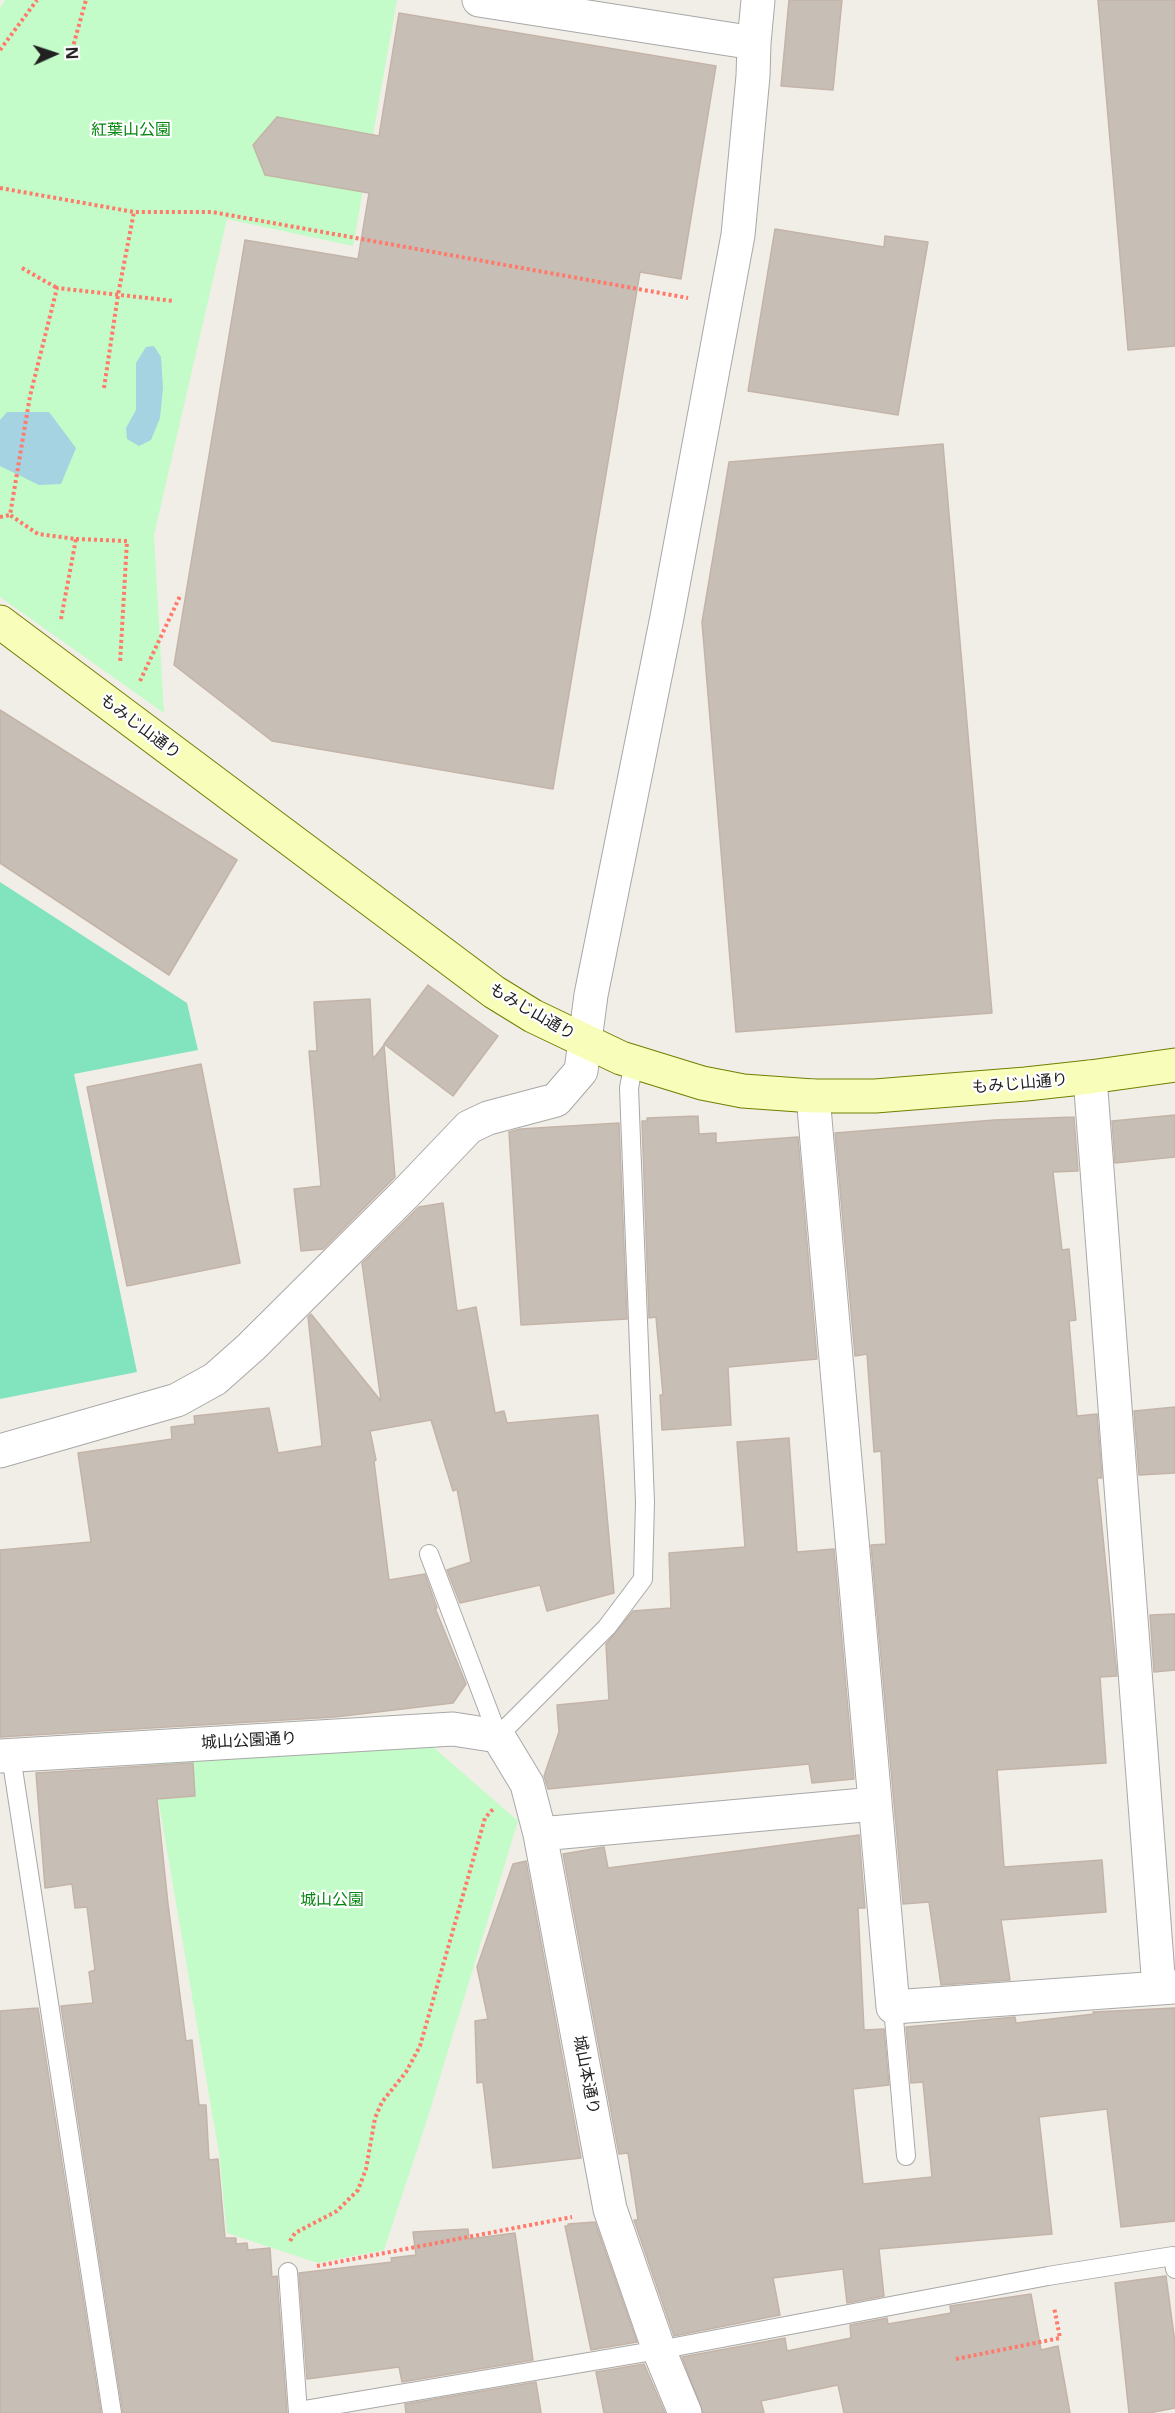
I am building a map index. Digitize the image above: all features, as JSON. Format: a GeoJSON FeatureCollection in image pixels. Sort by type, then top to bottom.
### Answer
{"type":"FeatureCollection","features":[{"type":"Feature","properties":{"kind":"street"},"geometry":{"type":"LineString","coordinates":[[479,0],[580,8],[754,43]]}},
{"type":"Feature","properties":{"kind":"street"},"geometry":{"type":"LineString","coordinates":[[0,1451],[177,1400],[215,1379],[397,1202],[469,1126],[488,1118],[556,1100],[581,1071],[591,995],[668,616],[738,235],[758,0]]}},
{"type":"Feature","properties":{"kind":"street","name":"もみじ山通り"},"geometry":{"type":"LineString","coordinates":[[0,622],[495,992],[533,1016],[586,1043],[634,1062],[702,1083],[743,1092],[813,1096],[875,1096],[1090,1077],[1175,1065]]}},
{"type":"Feature","properties":{"kind":"street"},"geometry":{"type":"LineString","coordinates":[[813,1096],[893,2007],[1167,1988],[1090,1077]]}},
{"type":"Feature","properties":{"kind":"street","name":"城山公園通り"},"geometry":{"type":"LineString","coordinates":[[5,1756],[453,1729],[498,1736]]}},
{"type":"Feature","properties":{"kind":"street","name":"城山本通り"},"geometry":{"type":"LineString","coordinates":[[498,1736],[527,1784],[540,1834],[610,2209],[659,2350],[685,2413]]}},
{"type":"Feature","properties":{"kind":"street"},"geometry":{"type":"LineString","coordinates":[[540,1834],[875,1803]]}},
{"type":"Feature","properties":{"kind":"lane"},"geometry":{"type":"LineString","coordinates":[[429,1554],[498,1736],[607,1627],[643,1579],[645,1502],[629,1088],[634,1062]]}},
{"type":"Feature","properties":{"kind":"lane"},"geometry":{"type":"LineString","coordinates":[[5,1756],[112,2413]]}},
{"type":"Feature","properties":{"kind":"lane"},"geometry":{"type":"LineString","coordinates":[[893,2007],[906,2157]]}},
{"type":"Feature","properties":{"kind":"lane"},"geometry":{"type":"LineString","coordinates":[[288,2272],[298,2412],[659,2350],[1048,2276],[1173,2256],[1175,2269]]}},
{"type":"Feature","properties":{"kind":"path"},"geometry":{"type":"LineString","coordinates":[[0,51],[37,0]]}},
{"type":"Feature","properties":{"kind":"path"},"geometry":{"type":"LineString","coordinates":[[72,50],[86,0]]}},
{"type":"Feature","properties":{"kind":"path"},"geometry":{"type":"LineString","coordinates":[[0,188],[134,212],[212,212],[692,299]]}},
{"type":"Feature","properties":{"kind":"path"},"geometry":{"type":"LineString","coordinates":[[104,388],[118,295],[134,212]]}},
{"type":"Feature","properties":{"kind":"path"},"geometry":{"type":"LineString","coordinates":[[22,268],[57,288],[174,300]]}},
{"type":"Feature","properties":{"kind":"path"},"geometry":{"type":"LineString","coordinates":[[10,515],[30,396],[57,288]]}},
{"type":"Feature","properties":{"kind":"path"},"geometry":{"type":"LineString","coordinates":[[0,517],[10,515],[38,534],[75,539],[127,541],[120,671]]}},
{"type":"Feature","properties":{"kind":"path"},"geometry":{"type":"LineString","coordinates":[[61,622],[75,539]]}},
{"type":"Feature","properties":{"kind":"path"},"geometry":{"type":"LineString","coordinates":[[138,684],[181,594]]}},
{"type":"Feature","properties":{"kind":"path"},"geometry":{"type":"LineString","coordinates":[[527,1784],[503,1797],[485,1818],[420,2046],[406,2072],[382,2102],[375,2118],[366,2169],[358,2190],[338,2211],[295,2233],[288,2244],[286,2265],[288,2272],[610,2209]]}},
{"type":"Feature","properties":{"kind":"path"},"geometry":{"type":"LineString","coordinates":[[956,2359],[1060,2338],[1048,2276]]}},
{"type":"Feature","properties":{"kind":"green space","name":"紅葉山公園"},"geometry":{"type":"Polygon","coordinates":[[[5,0],[397,0],[353,246],[227,219],[154,535],[164,713],[0,597],[0,8],[5,0]]]}},
{"type":"Feature","properties":{"kind":"green space"},"geometry":{"type":"Polygon","coordinates":[[[0,882],[187,1003],[198,1050],[74,1074],[137,1372],[0,1399],[0,882]]]}},
{"type":"Feature","properties":{"kind":"green space","name":"城山公園"},"geometry":{"type":"Polygon","coordinates":[[[425,1740],[518,1821],[426,2123],[384,2250],[318,2263],[227,2233],[219,2153],[151,1757],[425,1740]]]}},
{"type":"Feature","properties":{"kind":"water"},"geometry":{"type":"Polygon","coordinates":[[[154,346],[161,357],[163,388],[160,418],[151,440],[139,446],[127,439],[126,428],[136,410],[136,363],[146,347],[154,346]]]}},
{"type":"Feature","properties":{"kind":"water"},"geometry":{"type":"Polygon","coordinates":[[[7,412],[49,412],[76,448],[61,484],[39,485],[0,466],[0,420],[7,412]]]}},
{"type":"Feature","properties":{"kind":"building"},"geometry":{"type":"Polygon","coordinates":[[[789,0],[842,0],[833,90],[781,86],[789,0]]]}},
{"type":"Feature","properties":{"kind":"building"},"geometry":{"type":"Polygon","coordinates":[[[1098,0],[1175,0],[1175,346],[1128,350],[1098,0]]]}},
{"type":"Feature","properties":{"kind":"building"},"geometry":{"type":"Polygon","coordinates":[[[399,13],[716,66],[681,279],[640,272],[553,789],[272,741],[174,665],[245,240],[358,259],[369,193],[265,175],[253,145],[277,117],[379,136],[399,13]]]}},
{"type":"Feature","properties":{"kind":"building"},"geometry":{"type":"Polygon","coordinates":[[[775,229],[884,247],[885,236],[928,242],[898,415],[748,391],[775,229]]]}},
{"type":"Feature","properties":{"kind":"building"},"geometry":{"type":"Polygon","coordinates":[[[943,444],[992,1013],[736,1032],[702,622],[729,462],[943,444]]]}},
{"type":"Feature","properties":{"kind":"building"},"geometry":{"type":"Polygon","coordinates":[[[0,710],[237,860],[169,975],[0,863],[0,710]]]}},
{"type":"Feature","properties":{"kind":"building"},"geometry":{"type":"Polygon","coordinates":[[[428,985],[498,1036],[453,1096],[384,1044],[428,985]]]}},
{"type":"Feature","properties":{"kind":"building"},"geometry":{"type":"Polygon","coordinates":[[[370,999],[373,1059],[384,1045],[395,1177],[323,1249],[301,1251],[294,1189],[321,1186],[309,1051],[317,1051],[314,1002],[370,999]]]}},
{"type":"Feature","properties":{"kind":"building"},"geometry":{"type":"Polygon","coordinates":[[[201,1064],[240,1263],[127,1286],[87,1087],[201,1064]]]}},
{"type":"Feature","properties":{"kind":"building"},"geometry":{"type":"Polygon","coordinates":[[[1175,1115],[1175,1157],[1115,1163],[1112,1121],[1175,1115]]]}},
{"type":"Feature","properties":{"kind":"building"},"geometry":{"type":"Polygon","coordinates":[[[698,1116],[699,1134],[716,1133],[716,1143],[798,1137],[817,1359],[728,1367],[731,1425],[662,1430],[660,1395],[663,1395],[656,1317],[649,1318],[642,1121],[647,1121],[647,1118],[698,1116]]]}},
{"type":"Feature","properties":{"kind":"building"},"geometry":{"type":"Polygon","coordinates":[[[1074,1117],[1078,1171],[1053,1172],[1062,1250],[1069,1249],[1076,1320],[1069,1321],[1077,1416],[1097,1414],[1102,1478],[1097,1478],[1117,1676],[1100,1677],[1106,1763],[997,1770],[1004,1867],[1102,1860],[1106,1912],[1001,1920],[1010,1980],[941,1985],[929,1902],[903,1904],[871,1545],[886,1544],[881,1451],[874,1452],[867,1354],[855,1356],[835,1133],[994,1120],[1074,1117]]]}},
{"type":"Feature","properties":{"kind":"building"},"geometry":{"type":"Polygon","coordinates":[[[619,1123],[627,1319],[521,1325],[509,1132],[520,1129],[619,1123]]]}},
{"type":"Feature","properties":{"kind":"building"},"geometry":{"type":"Polygon","coordinates":[[[443,1203],[457,1311],[476,1307],[495,1413],[504,1411],[507,1423],[598,1415],[614,1593],[547,1611],[540,1585],[460,1603],[447,1570],[471,1562],[457,1489],[453,1491],[431,1420],[370,1431],[376,1460],[374,1461],[389,1580],[425,1574],[437,1608],[435,1608],[466,1684],[453,1703],[335,1717],[0,1737],[0,1550],[91,1542],[78,1453],[172,1439],[171,1427],[195,1424],[194,1416],[269,1408],[278,1453],[322,1446],[308,1317],[311,1314],[381,1401],[362,1263],[419,1207],[443,1203]]]}},
{"type":"Feature","properties":{"kind":"building"},"geometry":{"type":"Polygon","coordinates":[[[1175,1407],[1175,1473],[1139,1475],[1134,1411],[1175,1407]]]}},
{"type":"Feature","properties":{"kind":"building"},"geometry":{"type":"Polygon","coordinates":[[[789,1438],[797,1552],[834,1549],[854,1779],[812,1783],[809,1764],[548,1789],[544,1776],[559,1732],[557,1705],[609,1700],[606,1644],[633,1611],[671,1608],[669,1553],[745,1547],[737,1442],[789,1438]]]}},
{"type":"Feature","properties":{"kind":"building"},"geometry":{"type":"Polygon","coordinates":[[[1175,1614],[1175,1670],[1154,1672],[1150,1615],[1175,1614]]]}},
{"type":"Feature","properties":{"kind":"building"},"geometry":{"type":"Polygon","coordinates":[[[193,1763],[195,1796],[157,1799],[186,2041],[192,2040],[199,2105],[206,2105],[209,2160],[218,2159],[225,2238],[236,2238],[236,2244],[247,2243],[248,2250],[270,2248],[272,2277],[277,2276],[287,2413],[123,2413],[61,2006],[93,2003],[89,1972],[95,1970],[87,1907],[75,1908],[72,1884],[45,1888],[36,1773],[193,1763]]]}},
{"type":"Feature","properties":{"kind":"building"},"geometry":{"type":"Polygon","coordinates":[[[859,1835],[865,1908],[858,1908],[864,2030],[884,2029],[889,2085],[853,2089],[863,2184],[932,2177],[923,2082],[911,2083],[906,2027],[1015,2017],[1016,2023],[1094,2014],[1093,2012],[1175,2008],[1175,2221],[1121,2227],[1107,2109],[1039,2117],[1052,2234],[879,2249],[884,2296],[847,2303],[843,2269],[773,2278],[780,2315],[674,2336],[634,2220],[638,2220],[628,2153],[619,2154],[563,1854],[604,1847],[608,1868],[859,1835]]]}},
{"type":"Feature","properties":{"kind":"building"},"geometry":{"type":"Polygon","coordinates":[[[526,1861],[581,2158],[493,2168],[483,2082],[477,2083],[475,2021],[488,2019],[477,1967],[513,1864],[526,1861]]]}},
{"type":"Feature","properties":{"kind":"building"},"geometry":{"type":"Polygon","coordinates":[[[38,2008],[101,2413],[0,2413],[0,2011],[38,2008]]]}},
{"type":"Feature","properties":{"kind":"building"},"geometry":{"type":"Polygon","coordinates":[[[595,2222],[637,2342],[591,2350],[565,2226],[595,2222]]]}},
{"type":"Feature","properties":{"kind":"building"},"geometry":{"type":"Polygon","coordinates":[[[468,2229],[469,2239],[515,2233],[533,2360],[402,2382],[399,2367],[307,2379],[299,2273],[392,2262],[391,2258],[416,2255],[413,2232],[468,2229]]]}},
{"type":"Feature","properties":{"kind":"building"},"geometry":{"type":"Polygon","coordinates":[[[1166,2276],[1175,2343],[1175,2408],[1149,2413],[1129,2413],[1115,2283],[1166,2276]]]}},
{"type":"Feature","properties":{"kind":"building"},"geometry":{"type":"Polygon","coordinates":[[[1031,2294],[1041,2350],[1058,2346],[1070,2413],[844,2413],[838,2385],[761,2401],[764,2413],[703,2413],[682,2357],[785,2338],[787,2351],[851,2338],[850,2325],[887,2318],[888,2324],[951,2313],[950,2306],[1031,2294]]]}},
{"type":"Feature","properties":{"kind":"building"},"geometry":{"type":"Polygon","coordinates":[[[644,2364],[665,2413],[604,2413],[596,2372],[644,2364]]]}},
{"type":"Feature","properties":{"kind":"building"},"geometry":{"type":"Polygon","coordinates":[[[536,2382],[541,2413],[406,2413],[405,2404],[536,2382]]]}}]}
